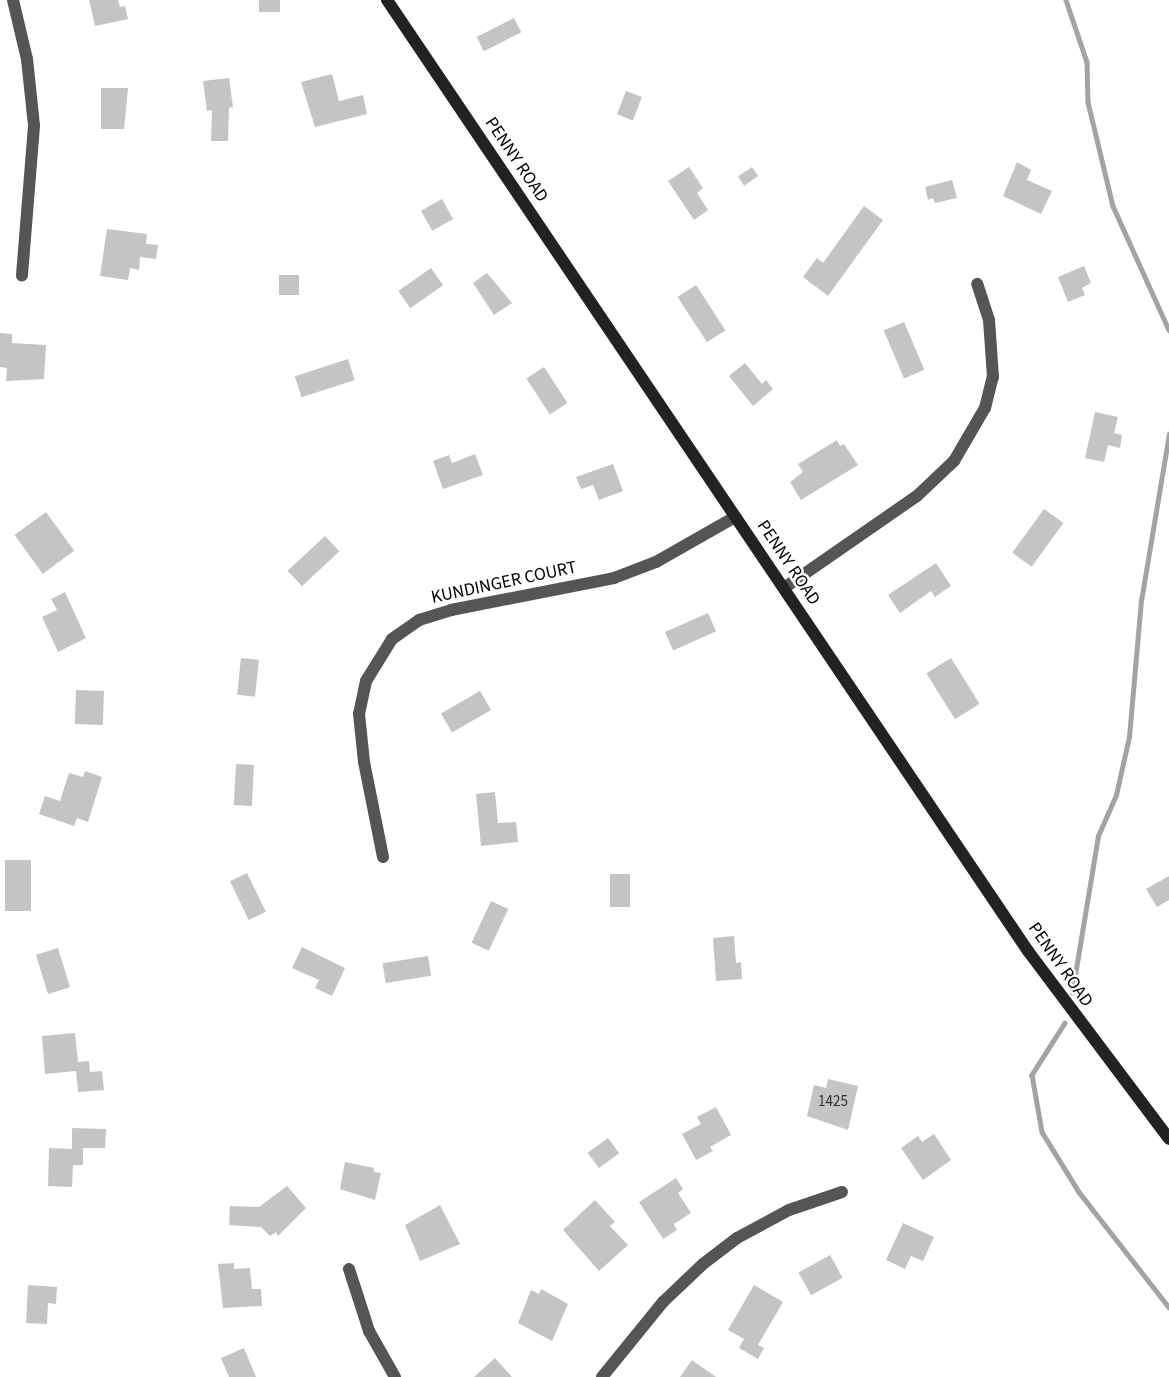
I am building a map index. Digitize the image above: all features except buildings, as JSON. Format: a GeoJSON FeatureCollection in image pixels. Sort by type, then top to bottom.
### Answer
{"type":"FeatureCollection","features":[{"type":"Feature","properties":{"kind":"street"},"geometry":{"type":"LineString","coordinates":[[13,0],[27,59],[34,126],[22,276]]}},
{"type":"Feature","properties":{"kind":"street","name":"PENNY ROAD"},"geometry":{"type":"LineString","coordinates":[[387,0],[1028,951],[1169,1139]]}},
{"type":"Feature","properties":{"kind":"street"},"geometry":{"type":"LineString","coordinates":[[784,588],[917,496],[954,461],[985,408],[993,377],[991,329],[977,284]]}},
{"type":"Feature","properties":{"kind":"street","name":"KUNDINGER COURT"},"geometry":{"type":"LineString","coordinates":[[383,857],[359,714],[370,673],[392,639],[419,620],[451,610],[614,578],[656,562],[735,517]]}},
{"type":"Feature","properties":{"kind":"street"},"geometry":{"type":"LineString","coordinates":[[602,1377],[663,1302],[703,1264],[736,1238],[789,1210],[842,1192]]}},
{"type":"Feature","properties":{"kind":"street"},"geometry":{"type":"LineString","coordinates":[[349,1269],[369,1331],[395,1377]]}},
{"type":"Feature","properties":{"kind":"waterway"},"geometry":{"type":"LineString","coordinates":[[1066,0],[1087,62],[1088,102],[1113,206],[1169,330]]}},
{"type":"Feature","properties":{"kind":"waterway"},"geometry":{"type":"LineString","coordinates":[[1072,993],[1098,836],[1116,795],[1129,737],[1141,601],[1169,434]]}},
{"type":"Feature","properties":{"kind":"waterway"},"geometry":{"type":"LineString","coordinates":[[1065,1023],[1032,1075],[1042,1132],[1079,1192],[1169,1307]]}}]}
